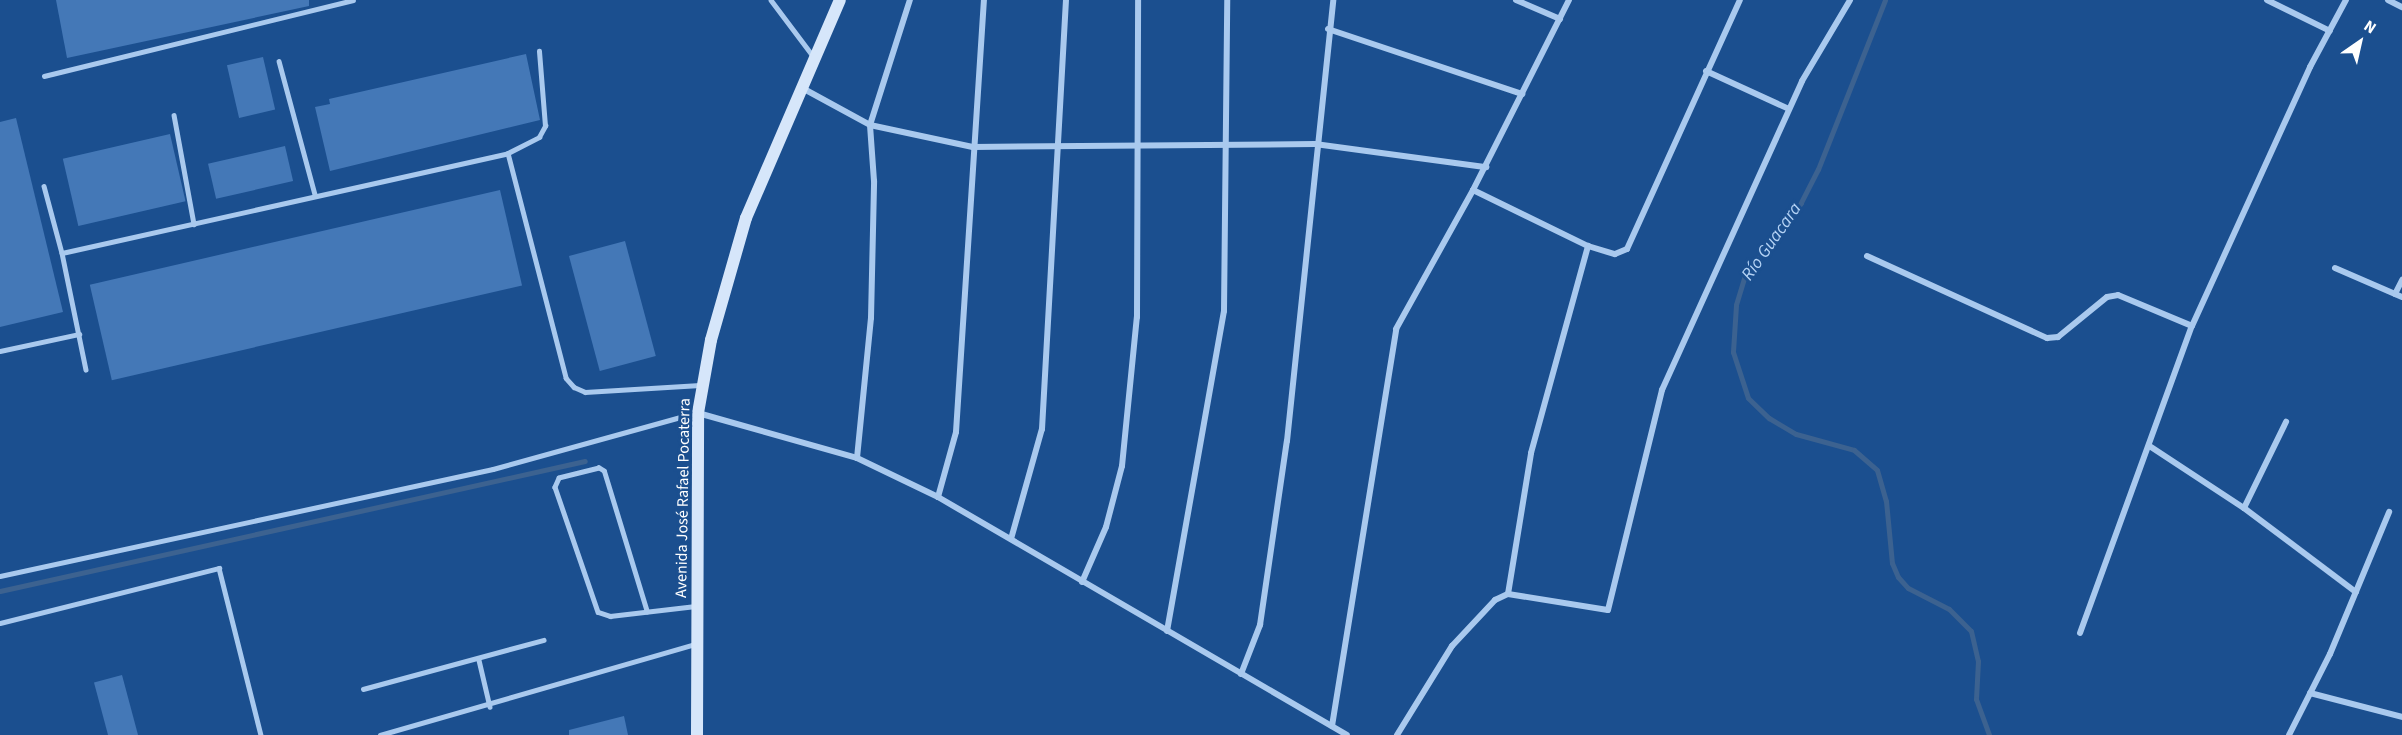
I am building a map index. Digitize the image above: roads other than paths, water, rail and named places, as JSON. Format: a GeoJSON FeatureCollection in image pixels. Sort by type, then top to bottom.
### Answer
{"type":"FeatureCollection","features":[{"type":"Feature","properties":{"kind":"street","name":"Avenida José Rafael Pocaterra"},"geometry":{"type":"LineString","coordinates":[[697,735],[695,644],[698,413],[703,385],[732,258],[817,61],[840,0]]}},
{"type":"Feature","properties":{"kind":"street"},"geometry":{"type":"LineString","coordinates":[[857,458],[871,318],[874,181],[870,125],[910,0]]}},
{"type":"Feature","properties":{"kind":"street"},"geometry":{"type":"LineString","coordinates":[[938,497],[956,432],[984,0]]}},
{"type":"Feature","properties":{"kind":"street"},"geometry":{"type":"LineString","coordinates":[[1011,539],[1042,429],[1066,0]]}},
{"type":"Feature","properties":{"kind":"street"},"geometry":{"type":"LineString","coordinates":[[1082,582],[1106,527],[1122,466],[1137,317],[1138,0]]}},
{"type":"Feature","properties":{"kind":"street"},"geometry":{"type":"LineString","coordinates":[[1167,631],[1224,311],[1227,0]]}},
{"type":"Feature","properties":{"kind":"street"},"geometry":{"type":"LineString","coordinates":[[1241,674],[1260,625],[1287,441],[1315,144],[1333,0]]}},
{"type":"Feature","properties":{"kind":"street"},"geometry":{"type":"LineString","coordinates":[[1516,0],[1560,19]]}},
{"type":"Feature","properties":{"kind":"street"},"geometry":{"type":"LineString","coordinates":[[1332,726],[1396,329],[1486,166],[1569,0]]}},
{"type":"Feature","properties":{"kind":"street"},"geometry":{"type":"LineString","coordinates":[[1473,190],[1588,246],[1616,254],[1627,249],[1706,70],[1740,0]]}},
{"type":"Feature","properties":{"kind":"street"},"geometry":{"type":"LineString","coordinates":[[1397,735],[1452,646],[1495,600],[1508,594],[1608,609],[1662,390],[1789,110],[1850,0]]}},
{"type":"Feature","properties":{"kind":"street"},"geometry":{"type":"LineString","coordinates":[[2267,0],[2330,31]]}},
{"type":"Feature","properties":{"kind":"street"},"geometry":{"type":"LineString","coordinates":[[2080,633],[2151,447],[2192,326],[2346,0]]}},
{"type":"Feature","properties":{"kind":"street"},"geometry":{"type":"LineString","coordinates":[[2388,0],[2402,7]]}},
{"type":"Feature","properties":{"kind":"street"},"geometry":{"type":"LineString","coordinates":[[1328,29],[1522,94]]}},
{"type":"Feature","properties":{"kind":"street"},"geometry":{"type":"LineString","coordinates":[[1706,70],[1789,110]]}},
{"type":"Feature","properties":{"kind":"street"},"geometry":{"type":"LineString","coordinates":[[804,89],[870,125],[973,147],[1058,144],[1315,144],[1486,166]]}},
{"type":"Feature","properties":{"kind":"street"},"geometry":{"type":"LineString","coordinates":[[1508,594],[1531,453],[1588,246]]}},
{"type":"Feature","properties":{"kind":"street"},"geometry":{"type":"LineString","coordinates":[[1868,256],[2047,338],[2058,337],[2107,297],[2118,295],[2192,326]]}},
{"type":"Feature","properties":{"kind":"street"},"geometry":{"type":"LineString","coordinates":[[2335,268],[2399,295],[2402,280]]}},
{"type":"Feature","properties":{"kind":"street"},"geometry":{"type":"LineString","coordinates":[[698,413],[857,458],[938,497],[1347,735]]}},
{"type":"Feature","properties":{"kind":"street"},"geometry":{"type":"LineString","coordinates":[[2244,508],[2286,422]]}},
{"type":"Feature","properties":{"kind":"street"},"geometry":{"type":"LineString","coordinates":[[2151,447],[2244,508],[2356,592]]}},
{"type":"Feature","properties":{"kind":"street"},"geometry":{"type":"LineString","coordinates":[[2289,735],[2356,592],[2389,512]]}},
{"type":"Feature","properties":{"kind":"street"},"geometry":{"type":"LineString","coordinates":[[2310,693],[2402,717]]}},
{"type":"Feature","properties":{"kind":"lane"},"geometry":{"type":"LineString","coordinates":[[44,76],[353,0]]}},
{"type":"Feature","properties":{"kind":"lane"},"geometry":{"type":"LineString","coordinates":[[771,0],[817,61]]}},
{"type":"Feature","properties":{"kind":"lane"},"geometry":{"type":"LineString","coordinates":[[62,253],[315,194],[508,153],[539,137],[545,126],[539,51]]}},
{"type":"Feature","properties":{"kind":"lane"},"geometry":{"type":"LineString","coordinates":[[279,61],[315,194]]}},
{"type":"Feature","properties":{"kind":"lane"},"geometry":{"type":"LineString","coordinates":[[174,116],[194,224]]}},
{"type":"Feature","properties":{"kind":"lane"},"geometry":{"type":"LineString","coordinates":[[508,153],[566,378],[574,387],[585,392],[703,385]]}},
{"type":"Feature","properties":{"kind":"lane"},"geometry":{"type":"LineString","coordinates":[[44,186],[62,253],[86,370]]}},
{"type":"Feature","properties":{"kind":"lane"},"geometry":{"type":"LineString","coordinates":[[0,351],[79,334]]}},
{"type":"Feature","properties":{"kind":"lane"},"geometry":{"type":"LineString","coordinates":[[0,576],[493,469],[698,413]]}},
{"type":"Feature","properties":{"kind":"lane"},"geometry":{"type":"LineString","coordinates":[[647,612],[604,471],[599,468],[559,478],[555,488],[598,612],[610,616],[647,612],[697,606]]}},
{"type":"Feature","properties":{"kind":"lane"},"geometry":{"type":"LineString","coordinates":[[0,623],[219,568],[261,735]]}},
{"type":"Feature","properties":{"kind":"lane"},"geometry":{"type":"LineString","coordinates":[[363,688],[479,660],[543,640]]}},
{"type":"Feature","properties":{"kind":"lane"},"geometry":{"type":"LineString","coordinates":[[380,735],[490,707],[695,644]]}},
{"type":"Feature","properties":{"kind":"lane"},"geometry":{"type":"LineString","coordinates":[[479,660],[490,707]]}},
{"type":"Feature","properties":{"kind":"waterway","name":"Río Guacara"},"geometry":{"type":"LineString","coordinates":[[1885,0],[1818,169],[1801,203],[1745,275],[1736,305],[1733,352],[1748,398],[1769,418],[1796,434],[1854,450],[1877,470],[1886,501],[1892,563],[1898,577],[1908,588],[1949,609],[1971,631],[1978,661],[1976,699],[1989,735]]}},
{"type":"Feature","properties":{"kind":"waterway"},"geometry":{"type":"LineString","coordinates":[[0,591],[585,461]]}}]}
